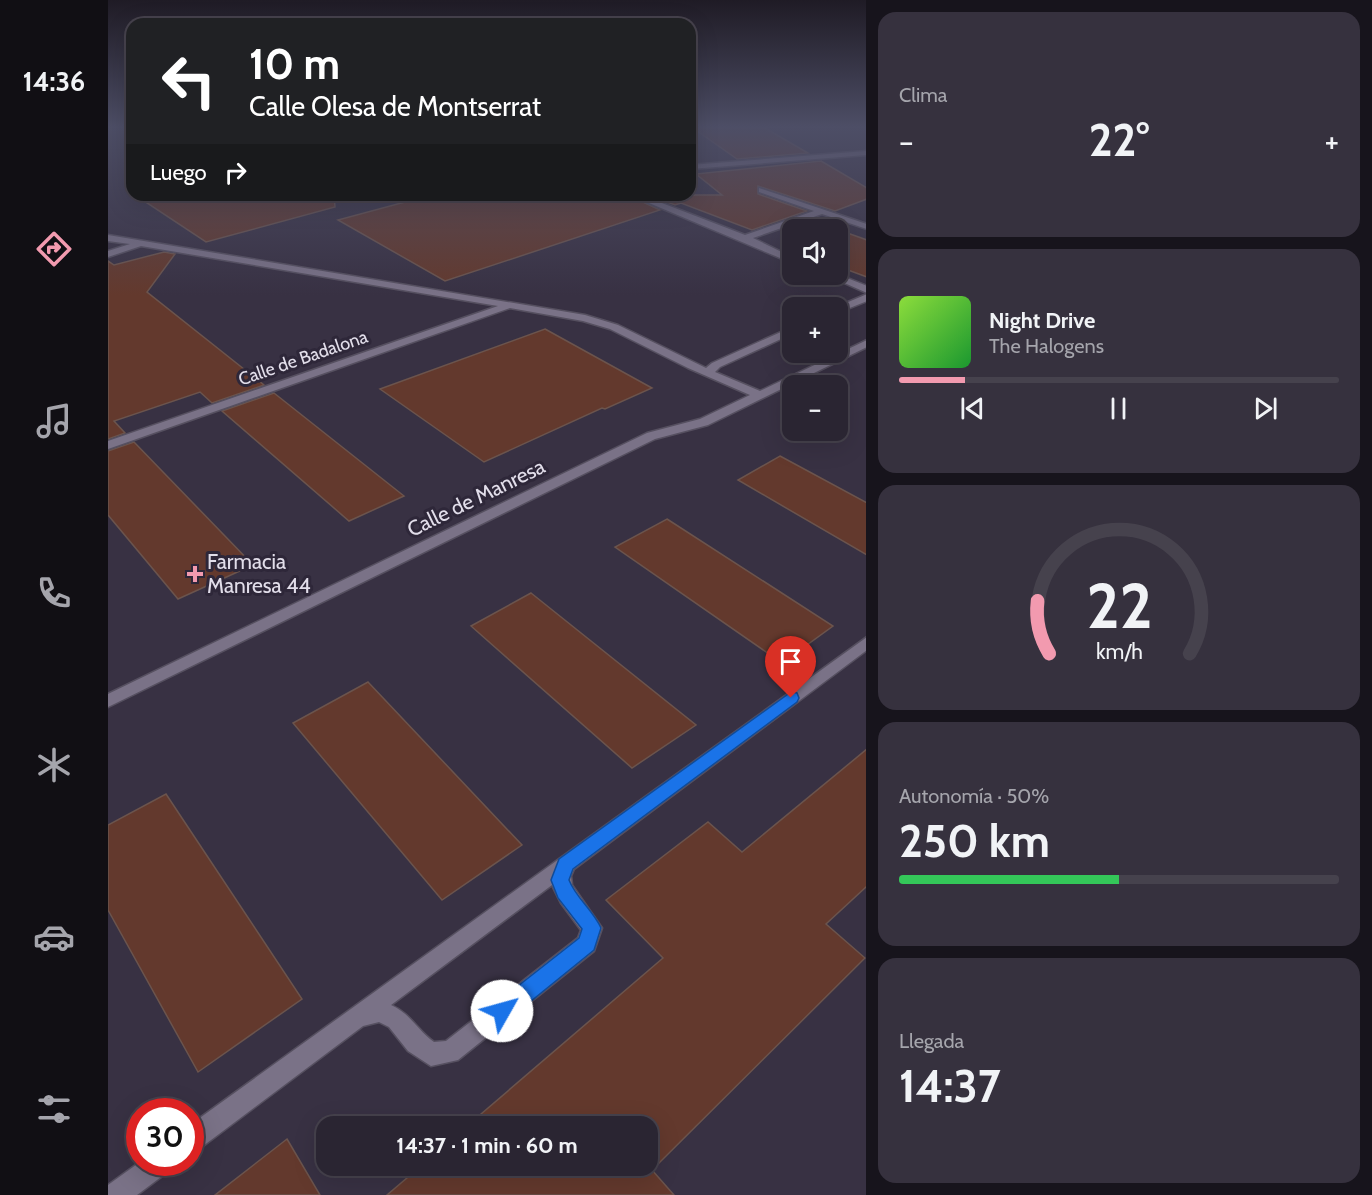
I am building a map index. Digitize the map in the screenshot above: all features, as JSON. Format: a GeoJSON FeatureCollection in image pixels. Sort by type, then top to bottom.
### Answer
{"type":"FeatureCollection","features":[{"type":"Feature","properties":{"kind":"street"},"geometry":{"type":"LineString","coordinates":[[762,190],[866,227]]}},
{"type":"Feature","properties":{"kind":"street"},"geometry":{"type":"LineString","coordinates":[[649,201],[745,238],[782,255]]}},
{"type":"Feature","properties":{"kind":"street"},"geometry":{"type":"LineString","coordinates":[[745,238],[819,212]]}},
{"type":"Feature","properties":{"kind":"street","name":"Calle de Badalona"},"geometry":{"type":"LineString","coordinates":[[108,238],[585,318],[614,327],[707,373],[760,395]]}},
{"type":"Feature","properties":{"kind":"street","name":"Calle de Badalona"},"geometry":{"type":"LineString","coordinates":[[108,255],[140,244]]}},
{"type":"Feature","properties":{"kind":"street"},"geometry":{"type":"LineString","coordinates":[[848,282],[866,290]]}},
{"type":"Feature","properties":{"kind":"street"},"geometry":{"type":"LineString","coordinates":[[848,305],[866,297]]}},
{"type":"Feature","properties":{"kind":"street","name":"Calle de Badalona"},"geometry":{"type":"LineString","coordinates":[[108,445],[510,305]]}},
{"type":"Feature","properties":{"kind":"street"},"geometry":{"type":"LineString","coordinates":[[707,373],[716,365],[782,335]]}},
{"type":"Feature","properties":{"kind":"street","name":"Calle de Manresa"},"geometry":{"type":"LineString","coordinates":[[108,701],[651,436],[704,422],[866,343]]}},
{"type":"Feature","properties":{"kind":"street"},"geometry":{"type":"LineString","coordinates":[[204,1130],[866,643]]}},
{"type":"Feature","properties":{"kind":"street"},"geometry":{"type":"LineString","coordinates":[[357,1016],[380,1011],[397,1019],[416,1043],[431,1054],[450,1052],[587,944],[592,928],[565,892],[560,880],[566,864]]}},
{"type":"Feature","properties":{"kind":"street"},"geometry":{"type":"LineString","coordinates":[[116,1195],[141,1176]]}},
{"type":"Feature","properties":{"kind":"building"},"geometry":{"type":"Polygon","coordinates":[[[708,184],[860,184],[866,187],[866,199],[835,211],[758,186],[758,194],[807,211],[752,230],[681,203],[675,205],[664,201],[696,201],[696,195],[722,195],[708,184]]]}},
{"type":"Feature","properties":{"kind":"building"},"geometry":{"type":"Polygon","coordinates":[[[144,201],[334,201],[335,207],[206,242],[144,201]]]}},
{"type":"Feature","properties":{"kind":"building"},"geometry":{"type":"Polygon","coordinates":[[[409,201],[641,201],[660,210],[445,281],[338,220],[409,201]]]}},
{"type":"Feature","properties":{"kind":"building"},"geometry":{"type":"Polygon","coordinates":[[[848,233],[866,240],[866,277],[848,270],[848,233]]]}},
{"type":"Feature","properties":{"kind":"building"},"geometry":{"type":"Polygon","coordinates":[[[164,252],[175,254],[147,292],[264,385],[212,403],[200,392],[114,421],[125,433],[108,439],[108,261],[114,265],[164,252]]]}},
{"type":"Feature","properties":{"kind":"building"},"geometry":{"type":"Polygon","coordinates":[[[545,329],[652,388],[605,409],[602,408],[484,462],[380,389],[545,329]]]}},
{"type":"Feature","properties":{"kind":"building"},"geometry":{"type":"Polygon","coordinates":[[[274,393],[404,496],[349,521],[222,411],[274,393]]]}},
{"type":"Feature","properties":{"kind":"building"},"geometry":{"type":"Polygon","coordinates":[[[134,442],[253,565],[178,599],[108,515],[108,451],[134,442]]]}},
{"type":"Feature","properties":{"kind":"building"},"geometry":{"type":"Polygon","coordinates":[[[780,456],[866,502],[866,554],[738,480],[780,456]]]}},
{"type":"Feature","properties":{"kind":"building"},"geometry":{"type":"Polygon","coordinates":[[[667,519],[833,626],[782,663],[615,547],[667,519]]]}},
{"type":"Feature","properties":{"kind":"building"},"geometry":{"type":"Polygon","coordinates":[[[531,593],[696,725],[632,768],[471,626],[531,593]]]}},
{"type":"Feature","properties":{"kind":"building"},"geometry":{"type":"Polygon","coordinates":[[[368,682],[522,845],[442,900],[293,723],[368,682]]]}},
{"type":"Feature","properties":{"kind":"building"},"geometry":{"type":"Polygon","coordinates":[[[866,750],[866,887],[826,924],[865,958],[658,1164],[658,1116],[479,1116],[663,958],[606,900],[708,822],[742,852],[866,750]]]}},
{"type":"Feature","properties":{"kind":"building"},"geometry":{"type":"Polygon","coordinates":[[[166,794],[302,999],[198,1072],[108,910],[108,825],[166,794]]]}},
{"type":"Feature","properties":{"kind":"building"},"geometry":{"type":"Polygon","coordinates":[[[287,1139],[320,1195],[215,1195],[287,1139]]]}},
{"type":"Feature","properties":{"kind":"building"},"geometry":{"type":"Polygon","coordinates":[[[409,1176],[657,1176],[674,1195],[387,1195],[409,1176]]]}},
{"type":"Feature","properties":{"kind":"place","name":"Farmacia Manresa 44"},"geometry":{"type":"Point","coordinates":[195,574]}},
{"type":"Feature","properties":{"kind":"route"},"geometry":{"type":"LineString","coordinates":[[502,1011],[587,944],[592,928],[565,892],[560,880],[566,864],[791,698]]}}]}
